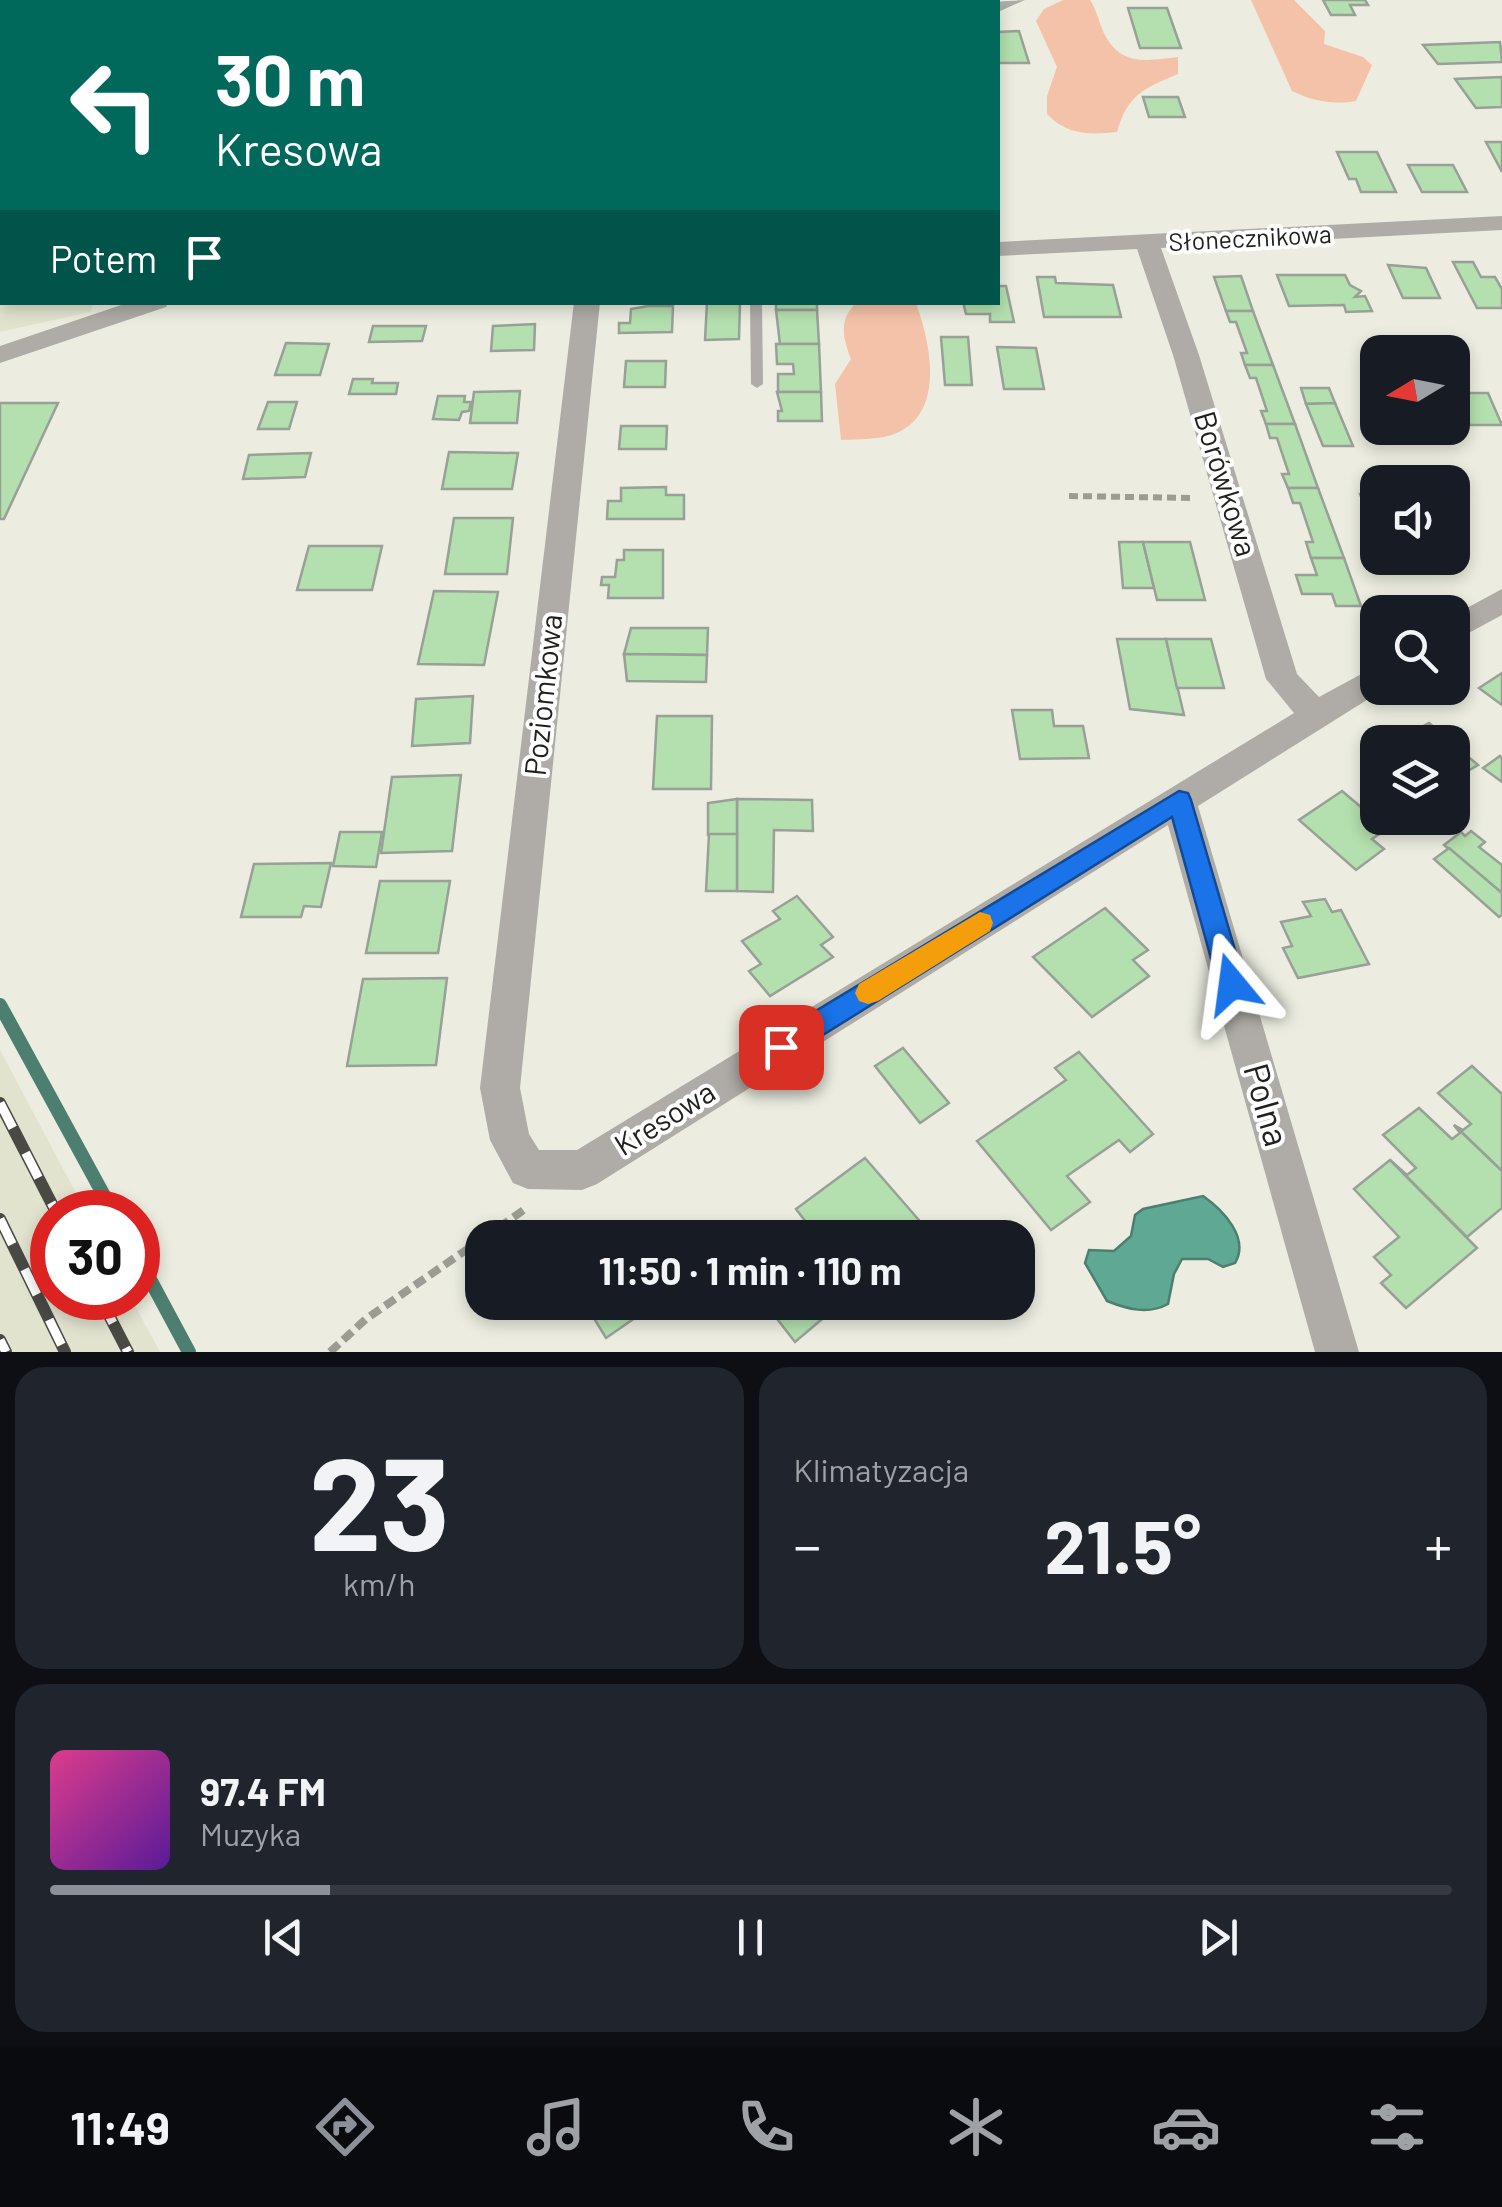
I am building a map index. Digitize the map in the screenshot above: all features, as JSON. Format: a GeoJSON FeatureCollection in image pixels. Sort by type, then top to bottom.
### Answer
{"type":"FeatureCollection","features":[{"type":"Feature","properties":{"kind":"street","name":"Słonecznikowa"},"geometry":{"type":"LineString","coordinates":[[1000,249],[1502,223]]}},
{"type":"Feature","properties":{"kind":"street","name":"Borówkowa"},"geometry":{"type":"LineString","coordinates":[[1146,244],[1230,498],[1282,679],[1316,716]]}},
{"type":"Feature","properties":{"kind":"street"},"geometry":{"type":"LineString","coordinates":[[0,355],[148,305]]}},
{"type":"Feature","properties":{"kind":"street","name":"Poziomkowa"},"geometry":{"type":"LineString","coordinates":[[500,1088],[587,305]]}},
{"type":"Feature","properties":{"kind":"street"},"geometry":{"type":"LineString","coordinates":[[1470,619],[1502,600]]}},
{"type":"Feature","properties":{"kind":"street","name":"Kresowa"},"geometry":{"type":"LineString","coordinates":[[500,1088],[510,1140],[528,1169],[582,1170],[1360,688]]}},
{"type":"Feature","properties":{"kind":"street","name":"Polna"},"geometry":{"type":"LineString","coordinates":[[1179,800],[1337,1352]]}},
{"type":"Feature","properties":{"kind":"lane"},"geometry":{"type":"LineString","coordinates":[[756,305],[757,384]]}},
{"type":"Feature","properties":{"kind":"path"},"geometry":{"type":"LineString","coordinates":[[1069,496],[1230,498]]}},
{"type":"Feature","properties":{"kind":"path"},"geometry":{"type":"LineString","coordinates":[[330,1352],[366,1319],[465,1251]]}},
{"type":"Feature","properties":{"kind":"shaded area"},"geometry":{"type":"Polygon","coordinates":[[[1063,0],[1090,0],[1106,37],[1120,53],[1147,60],[1178,57],[1178,74],[1138,94],[1126,109],[1117,132],[1079,132],[1062,126],[1047,114],[1047,96],[1057,67],[1036,21],[1044,9],[1063,0]]]}},
{"type":"Feature","properties":{"kind":"shaded area"},"geometry":{"type":"Polygon","coordinates":[[[1251,0],[1294,0],[1325,31],[1324,44],[1363,57],[1372,65],[1356,101],[1323,101],[1292,91],[1251,0]]]}},
{"type":"Feature","properties":{"kind":"shaded area"},"geometry":{"type":"Polygon","coordinates":[[[0,305],[93,305],[90,312],[0,332],[0,305]]]}},
{"type":"Feature","properties":{"kind":"shaded area"},"geometry":{"type":"Polygon","coordinates":[[[854,305],[917,305],[929,355],[928,392],[923,409],[897,433],[841,440],[835,384],[851,359],[844,329],[854,305]]]}},
{"type":"Feature","properties":{"kind":"shaded area"},"geometry":{"type":"Polygon","coordinates":[[[0,1050],[74,1190],[30,1190],[30,1320],[143,1320],[160,1352],[0,1352],[0,1050]]]}},
{"type":"Feature","properties":{"kind":"water"},"geometry":{"type":"Polygon","coordinates":[[[1203,1196],[1226,1217],[1237,1235],[1239,1254],[1235,1263],[1223,1267],[1208,1259],[1182,1259],[1174,1274],[1168,1304],[1160,1307],[1138,1310],[1107,1301],[1085,1263],[1089,1250],[1114,1251],[1131,1236],[1135,1215],[1143,1209],[1203,1196]]]}},
{"type":"Feature","properties":{"kind":"building"},"geometry":{"type":"Polygon","coordinates":[[[1323,0],[1365,0],[1368,5],[1350,5],[1355,15],[1331,15],[1323,0]]]}},
{"type":"Feature","properties":{"kind":"building"},"geometry":{"type":"Polygon","coordinates":[[[1128,8],[1167,8],[1181,48],[1140,48],[1128,8]]]}},
{"type":"Feature","properties":{"kind":"building"},"geometry":{"type":"Polygon","coordinates":[[[1019,31],[1029,63],[1000,63],[1000,32],[1019,31]]]}},
{"type":"Feature","properties":{"kind":"building"},"geometry":{"type":"Polygon","coordinates":[[[1500,42],[1502,62],[1438,64],[1423,45],[1500,42]]]}},
{"type":"Feature","properties":{"kind":"building"},"geometry":{"type":"Polygon","coordinates":[[[1502,77],[1502,107],[1476,108],[1455,79],[1502,77]]]}},
{"type":"Feature","properties":{"kind":"building"},"geometry":{"type":"Polygon","coordinates":[[[1143,97],[1178,97],[1185,117],[1149,117],[1143,97]]]}},
{"type":"Feature","properties":{"kind":"building"},"geometry":{"type":"Polygon","coordinates":[[[1486,142],[1502,142],[1502,172],[1486,142]]]}},
{"type":"Feature","properties":{"kind":"building"},"geometry":{"type":"Polygon","coordinates":[[[1337,152],[1377,152],[1396,192],[1361,192],[1356,179],[1349,179],[1337,152]]]}},
{"type":"Feature","properties":{"kind":"building"},"geometry":{"type":"Polygon","coordinates":[[[1408,165],[1453,165],[1467,192],[1422,192],[1408,165]]]}},
{"type":"Feature","properties":{"kind":"building"},"geometry":{"type":"Polygon","coordinates":[[[1453,262],[1473,262],[1481,277],[1495,277],[1502,289],[1502,308],[1477,308],[1453,262]]]}},
{"type":"Feature","properties":{"kind":"building"},"geometry":{"type":"Polygon","coordinates":[[[1388,265],[1426,268],[1440,298],[1403,298],[1388,265]]]}},
{"type":"Feature","properties":{"kind":"building"},"geometry":{"type":"Polygon","coordinates":[[[1277,275],[1345,275],[1350,285],[1361,291],[1355,297],[1365,296],[1372,311],[1346,312],[1344,305],[1289,306],[1277,275]]]}},
{"type":"Feature","properties":{"kind":"building"},"geometry":{"type":"Polygon","coordinates":[[[1241,276],[1253,311],[1226,311],[1214,277],[1241,276]]]}},
{"type":"Feature","properties":{"kind":"building"},"geometry":{"type":"Polygon","coordinates":[[[1037,277],[1055,277],[1056,283],[1113,285],[1121,317],[1044,317],[1037,277]]]}},
{"type":"Feature","properties":{"kind":"building"},"geometry":{"type":"Polygon","coordinates":[[[1000,286],[1006,286],[1014,322],[990,322],[990,314],[966,314],[964,305],[1000,305],[1000,286]]]}},
{"type":"Feature","properties":{"kind":"building"},"geometry":{"type":"Polygon","coordinates":[[[707,305],[740,305],[739,339],[705,340],[707,305]]]}},
{"type":"Feature","properties":{"kind":"building"},"geometry":{"type":"Polygon","coordinates":[[[776,305],[817,305],[817,310],[776,310],[776,305]]]}},
{"type":"Feature","properties":{"kind":"building"},"geometry":{"type":"Polygon","coordinates":[[[673,306],[672,332],[619,333],[619,323],[630,323],[631,309],[673,306]]]}},
{"type":"Feature","properties":{"kind":"building"},"geometry":{"type":"Polygon","coordinates":[[[776,310],[817,310],[819,344],[780,344],[776,310]]]}},
{"type":"Feature","properties":{"kind":"building"},"geometry":{"type":"Polygon","coordinates":[[[1226,311],[1253,311],[1273,365],[1245,365],[1241,353],[1247,353],[1236,322],[1230,322],[1226,311]]]}},
{"type":"Feature","properties":{"kind":"building"},"geometry":{"type":"Polygon","coordinates":[[[535,324],[534,350],[491,351],[493,326],[535,324]]]}},
{"type":"Feature","properties":{"kind":"building"},"geometry":{"type":"Polygon","coordinates":[[[373,326],[426,326],[422,341],[369,342],[373,326]]]}},
{"type":"Feature","properties":{"kind":"building"},"geometry":{"type":"Polygon","coordinates":[[[941,337],[968,337],[972,385],[945,385],[941,337]]]}},
{"type":"Feature","properties":{"kind":"building"},"geometry":{"type":"Polygon","coordinates":[[[286,343],[329,344],[320,375],[275,375],[286,343]]]}},
{"type":"Feature","properties":{"kind":"building"},"geometry":{"type":"Polygon","coordinates":[[[776,344],[819,344],[821,392],[778,392],[778,374],[794,374],[793,364],[777,364],[776,344]]]}},
{"type":"Feature","properties":{"kind":"building"},"geometry":{"type":"Polygon","coordinates":[[[997,347],[1036,348],[1044,389],[1004,389],[997,347]]]}},
{"type":"Feature","properties":{"kind":"building"},"geometry":{"type":"Polygon","coordinates":[[[626,361],[666,361],[665,387],[624,387],[626,361]]]}},
{"type":"Feature","properties":{"kind":"building"},"geometry":{"type":"Polygon","coordinates":[[[1245,365],[1273,365],[1295,424],[1266,424],[1261,411],[1267,411],[1256,378],[1250,378],[1245,365]]]}},
{"type":"Feature","properties":{"kind":"building"},"geometry":{"type":"Polygon","coordinates":[[[353,379],[398,383],[396,394],[349,394],[353,379]]]}},
{"type":"Feature","properties":{"kind":"building"},"geometry":{"type":"Polygon","coordinates":[[[1301,388],[1329,388],[1335,403],[1306,404],[1301,388]]]}},
{"type":"Feature","properties":{"kind":"building"},"geometry":{"type":"Polygon","coordinates":[[[520,391],[517,423],[470,423],[474,392],[520,391]]]}},
{"type":"Feature","properties":{"kind":"building"},"geometry":{"type":"Polygon","coordinates":[[[777,392],[821,392],[822,421],[778,421],[778,411],[782,411],[777,392]]]}},
{"type":"Feature","properties":{"kind":"building"},"geometry":{"type":"Polygon","coordinates":[[[1470,393],[1488,393],[1502,425],[1470,425],[1470,393]]]}},
{"type":"Feature","properties":{"kind":"building"},"geometry":{"type":"Polygon","coordinates":[[[438,396],[465,396],[464,402],[471,402],[469,411],[462,412],[459,420],[433,419],[438,396]]]}},
{"type":"Feature","properties":{"kind":"building"},"geometry":{"type":"Polygon","coordinates":[[[268,402],[297,402],[289,429],[258,429],[268,402]]]}},
{"type":"Feature","properties":{"kind":"building"},"geometry":{"type":"Polygon","coordinates":[[[0,403],[58,403],[4,519],[0,519],[0,403]]]}},
{"type":"Feature","properties":{"kind":"building"},"geometry":{"type":"Polygon","coordinates":[[[1335,403],[1353,446],[1323,446],[1306,404],[1335,403]]]}},
{"type":"Feature","properties":{"kind":"building"},"geometry":{"type":"Polygon","coordinates":[[[1266,424],[1295,424],[1318,488],[1288,488],[1282,474],[1289,474],[1277,438],[1270,438],[1266,424]]]}},
{"type":"Feature","properties":{"kind":"building"},"geometry":{"type":"Polygon","coordinates":[[[621,426],[667,426],[666,449],[619,449],[621,426]]]}},
{"type":"Feature","properties":{"kind":"building"},"geometry":{"type":"Polygon","coordinates":[[[449,452],[518,453],[512,489],[442,489],[449,452]]]}},
{"type":"Feature","properties":{"kind":"building"},"geometry":{"type":"Polygon","coordinates":[[[311,453],[305,477],[243,479],[249,455],[311,453]]]}},
{"type":"Feature","properties":{"kind":"building"},"geometry":{"type":"Polygon","coordinates":[[[666,487],[666,495],[684,495],[684,519],[607,519],[608,501],[621,501],[621,488],[666,487]]]}},
{"type":"Feature","properties":{"kind":"building"},"geometry":{"type":"Polygon","coordinates":[[[1288,488],[1318,488],[1344,558],[1311,558],[1306,542],[1313,542],[1300,503],[1293,503],[1288,488]]]}},
{"type":"Feature","properties":{"kind":"building"},"geometry":{"type":"Polygon","coordinates":[[[454,518],[513,518],[507,574],[445,574],[454,518]]]}},
{"type":"Feature","properties":{"kind":"building"},"geometry":{"type":"Polygon","coordinates":[[[1119,542],[1143,542],[1154,588],[1123,588],[1119,542]]]}},
{"type":"Feature","properties":{"kind":"building"},"geometry":{"type":"Polygon","coordinates":[[[1143,542],[1190,542],[1205,600],[1157,600],[1143,542]]]}},
{"type":"Feature","properties":{"kind":"building"},"geometry":{"type":"Polygon","coordinates":[[[309,546],[382,546],[372,590],[297,590],[309,546]]]}},
{"type":"Feature","properties":{"kind":"building"},"geometry":{"type":"Polygon","coordinates":[[[624,550],[663,550],[663,598],[608,598],[609,585],[601,585],[602,577],[615,577],[617,560],[624,560],[624,550]]]}},
{"type":"Feature","properties":{"kind":"building"},"geometry":{"type":"Polygon","coordinates":[[[1311,558],[1344,558],[1360,606],[1336,606],[1332,594],[1302,594],[1296,575],[1317,575],[1311,558]]]}},
{"type":"Feature","properties":{"kind":"building"},"geometry":{"type":"Polygon","coordinates":[[[434,591],[498,592],[484,665],[418,664],[434,591]]]}},
{"type":"Feature","properties":{"kind":"building"},"geometry":{"type":"Polygon","coordinates":[[[631,628],[708,628],[707,655],[624,654],[631,628]]]}},
{"type":"Feature","properties":{"kind":"building"},"geometry":{"type":"Polygon","coordinates":[[[1117,639],[1166,639],[1184,715],[1130,709],[1117,639]]]}},
{"type":"Feature","properties":{"kind":"building"},"geometry":{"type":"Polygon","coordinates":[[[1166,639],[1211,639],[1224,688],[1177,688],[1166,639]]]}},
{"type":"Feature","properties":{"kind":"building"},"geometry":{"type":"Polygon","coordinates":[[[624,654],[707,655],[706,682],[627,681],[624,654]]]}},
{"type":"Feature","properties":{"kind":"building"},"geometry":{"type":"Polygon","coordinates":[[[1502,673],[1502,705],[1479,688],[1502,673]]]}},
{"type":"Feature","properties":{"kind":"building"},"geometry":{"type":"Polygon","coordinates":[[[473,696],[470,743],[412,746],[416,699],[473,696]]]}},
{"type":"Feature","properties":{"kind":"building"},"geometry":{"type":"Polygon","coordinates":[[[1012,710],[1052,710],[1054,726],[1083,726],[1089,758],[1020,759],[1012,710]]]}},
{"type":"Feature","properties":{"kind":"building"},"geometry":{"type":"Polygon","coordinates":[[[657,716],[712,716],[711,789],[653,789],[657,716]]]}},
{"type":"Feature","properties":{"kind":"building"},"geometry":{"type":"Polygon","coordinates":[[[1502,758],[1502,782],[1483,768],[1502,758]]]}},
{"type":"Feature","properties":{"kind":"building"},"geometry":{"type":"Polygon","coordinates":[[[461,775],[452,851],[381,853],[392,777],[461,775]]]}},
{"type":"Feature","properties":{"kind":"building"},"geometry":{"type":"Polygon","coordinates":[[[1342,791],[1360,806],[1360,835],[1378,835],[1372,839],[1384,849],[1356,870],[1299,820],[1342,791]]]}},
{"type":"Feature","properties":{"kind":"building"},"geometry":{"type":"Polygon","coordinates":[[[737,799],[812,800],[813,831],[774,830],[773,892],[737,891],[737,799]]]}},
{"type":"Feature","properties":{"kind":"building"},"geometry":{"type":"Polygon","coordinates":[[[737,799],[737,834],[708,835],[708,803],[737,799]]]}},
{"type":"Feature","properties":{"kind":"building"},"geometry":{"type":"Polygon","coordinates":[[[340,832],[382,832],[376,867],[333,866],[340,832]]]}},
{"type":"Feature","properties":{"kind":"building"},"geometry":{"type":"Polygon","coordinates":[[[1470,832],[1485,842],[1479,847],[1502,865],[1502,893],[1444,845],[1457,835],[1470,835],[1470,832]]]}},
{"type":"Feature","properties":{"kind":"building"},"geometry":{"type":"Polygon","coordinates":[[[709,834],[737,834],[737,891],[706,891],[709,834]]]}},
{"type":"Feature","properties":{"kind":"building"},"geometry":{"type":"Polygon","coordinates":[[[1449,848],[1502,893],[1502,915],[1499,917],[1434,859],[1449,848]]]}},
{"type":"Feature","properties":{"kind":"building"},"geometry":{"type":"Polygon","coordinates":[[[331,863],[321,907],[304,906],[301,917],[241,917],[254,864],[331,863]]]}},
{"type":"Feature","properties":{"kind":"building"},"geometry":{"type":"Polygon","coordinates":[[[380,881],[450,881],[438,953],[366,953],[380,881]]]}},
{"type":"Feature","properties":{"kind":"building"},"geometry":{"type":"Polygon","coordinates":[[[797,896],[833,937],[821,945],[833,957],[770,996],[749,971],[761,964],[742,941],[780,919],[773,911],[797,896]]]}},
{"type":"Feature","properties":{"kind":"building"},"geometry":{"type":"Polygon","coordinates":[[[1325,899],[1332,912],[1341,910],[1369,964],[1298,978],[1283,948],[1292,946],[1281,922],[1311,916],[1303,902],[1325,899]]]}},
{"type":"Feature","properties":{"kind":"building"},"geometry":{"type":"Polygon","coordinates":[[[1105,908],[1148,950],[1133,960],[1149,976],[1092,1017],[1033,957],[1105,908]]]}},
{"type":"Feature","properties":{"kind":"building"},"geometry":{"type":"Polygon","coordinates":[[[447,978],[436,1065],[347,1066],[363,979],[447,978]]]}},
{"type":"Feature","properties":{"kind":"building"},"geometry":{"type":"Polygon","coordinates":[[[903,1048],[949,1103],[920,1123],[875,1066],[903,1048]]]}},
{"type":"Feature","properties":{"kind":"building"},"geometry":{"type":"Polygon","coordinates":[[[1079,1052],[1153,1134],[1130,1152],[1119,1140],[1067,1176],[1090,1202],[1051,1230],[977,1141],[1066,1080],[1055,1068],[1079,1052]]]}},
{"type":"Feature","properties":{"kind":"building"},"geometry":{"type":"Polygon","coordinates":[[[1472,1066],[1502,1094],[1502,1171],[1454,1125],[1463,1130],[1471,1124],[1438,1093],[1472,1066]]]}},
{"type":"Feature","properties":{"kind":"building"},"geometry":{"type":"Polygon","coordinates":[[[1419,1108],[1452,1139],[1460,1133],[1454,1125],[1502,1171],[1502,1208],[1467,1237],[1390,1160],[1407,1175],[1416,1168],[1383,1135],[1419,1108]]]}},
{"type":"Feature","properties":{"kind":"building"},"geometry":{"type":"Polygon","coordinates":[[[865,1158],[919,1220],[804,1220],[796,1209],[865,1158]]]}},
{"type":"Feature","properties":{"kind":"building"},"geometry":{"type":"Polygon","coordinates":[[[1390,1160],[1477,1248],[1406,1308],[1381,1283],[1391,1275],[1374,1257],[1399,1237],[1354,1189],[1390,1160]]]}},
{"type":"Feature","properties":{"kind":"building"},"geometry":{"type":"Polygon","coordinates":[[[595,1320],[632,1320],[606,1338],[595,1320]]]}},
{"type":"Feature","properties":{"kind":"building"},"geometry":{"type":"Polygon","coordinates":[[[778,1320],[821,1320],[795,1342],[778,1320]]]}},
{"type":"Feature","properties":{"kind":"waterway"},"geometry":{"type":"LineString","coordinates":[[0,1005],[101,1190]]}},
{"type":"Feature","properties":{"kind":"waterway"},"geometry":{"type":"LineString","coordinates":[[160,1298],[189,1352]]}},
{"type":"Feature","properties":{"kind":"railway"},"geometry":{"type":"LineString","coordinates":[[0,1103],[45,1190]]}},
{"type":"Feature","properties":{"kind":"railway"},"geometry":{"type":"LineString","coordinates":[[0,1219],[65,1352]]}},
{"type":"Feature","properties":{"kind":"railway"},"geometry":{"type":"LineString","coordinates":[[111,1320],[128,1352]]}},
{"type":"Feature","properties":{"kind":"railway"},"geometry":{"type":"LineString","coordinates":[[0,1340],[6,1352]]}},
{"type":"Feature","properties":{"kind":"slow traffic"},"geometry":{"type":"LineString","coordinates":[[868,993],[980,923]]}},
{"type":"Feature","properties":{"kind":"route"},"geometry":{"type":"LineString","coordinates":[[781,1047],[1179,800],[1232,984]]}}]}
